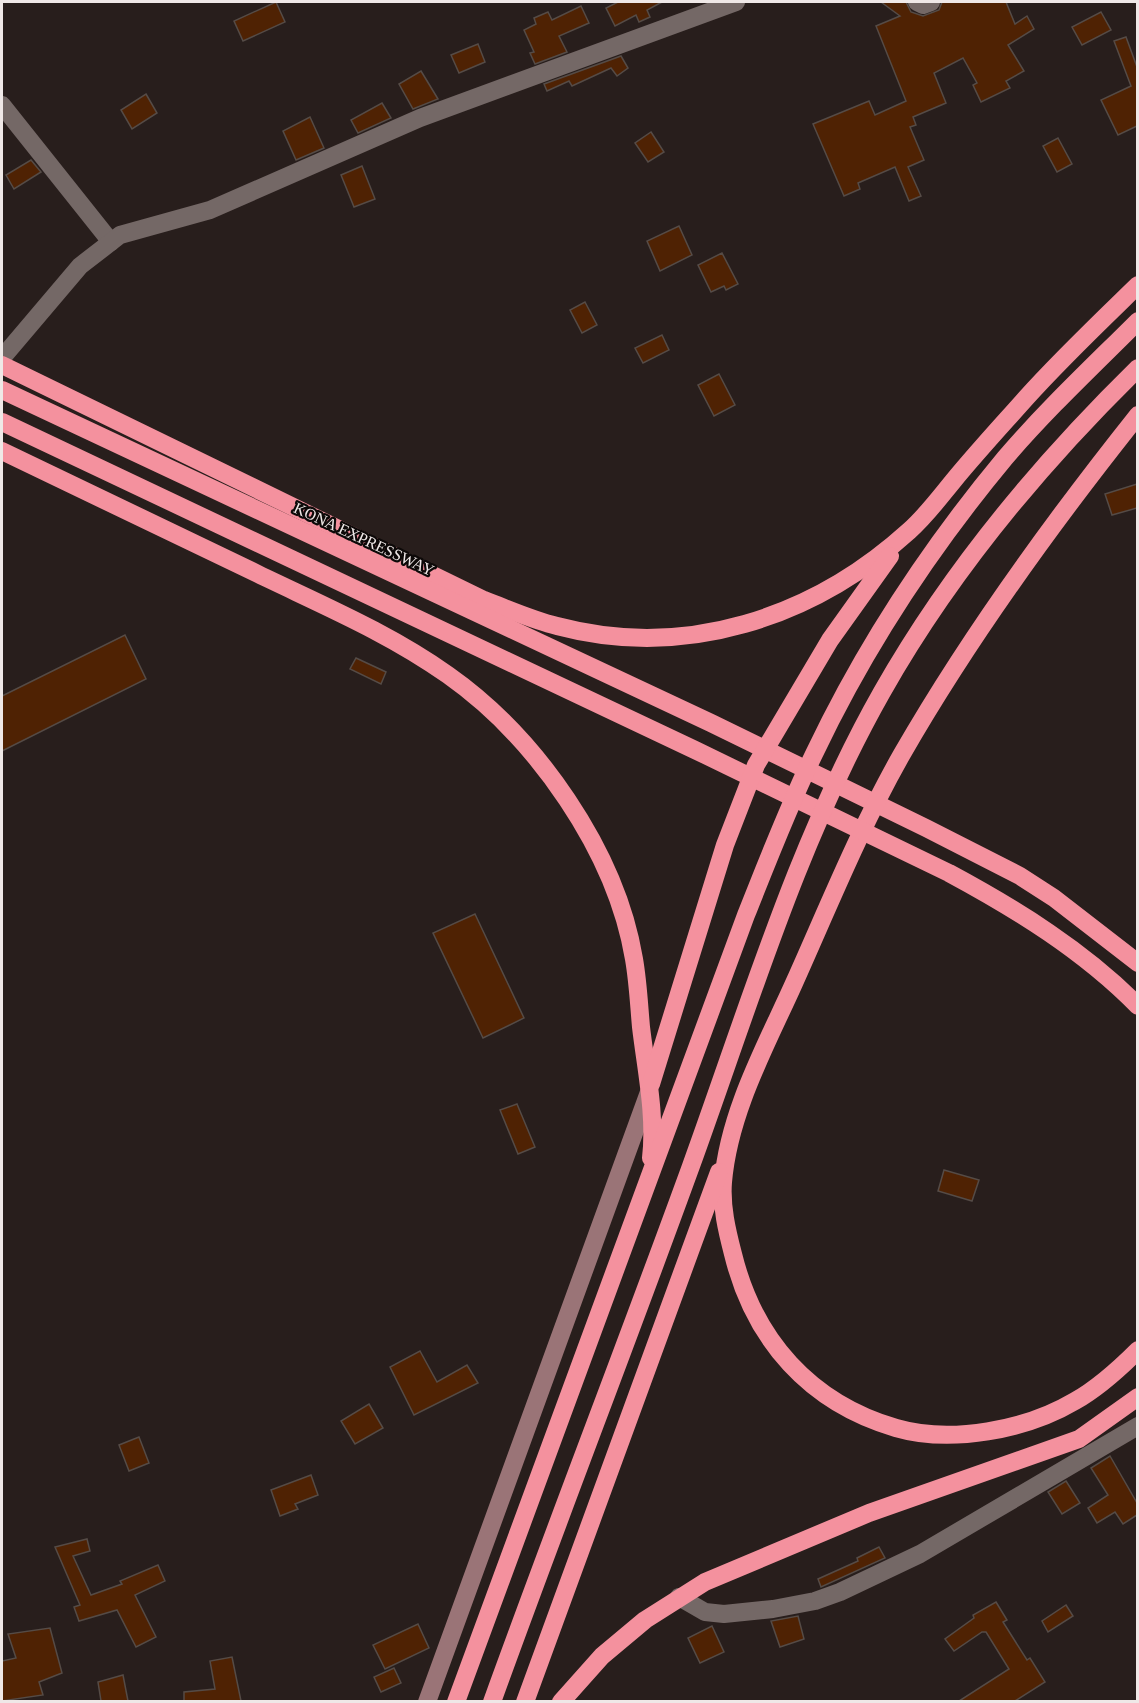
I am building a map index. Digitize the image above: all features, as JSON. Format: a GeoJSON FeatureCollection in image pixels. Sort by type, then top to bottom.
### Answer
{"type":"FeatureCollection","features":[{"type":"Feature","properties":{"kind":"highway"},"geometry":{"type":"LineString","coordinates":[[649,1092],[725,845],[756,765],[835,632],[911,530],[1028,396],[1137,285]]}},
{"type":"Feature","properties":{"kind":"highway"},"geometry":{"type":"LineString","coordinates":[[456,1701],[786,813],[816,749],[864,660],[913,582],[1006,458],[1137,321]]}},
{"type":"Feature","properties":{"kind":"highway"},"geometry":{"type":"LineString","coordinates":[[2,365],[484,600],[557,626],[626,637],[688,636],[735,629],[794,608],[836,586],[911,530]]}},
{"type":"Feature","properties":{"kind":"highway"},"geometry":{"type":"LineString","coordinates":[[492,1701],[688,1175],[785,900],[844,767],[882,693],[953,581],[1044,467],[1137,368]]}},
{"type":"Feature","properties":{"kind":"highway","name":"KONA EXPRESSWAY"},"geometry":{"type":"LineString","coordinates":[[2,390],[711,723],[926,828],[1054,898],[1137,963]]}},
{"type":"Feature","properties":{"kind":"highway"},"geometry":{"type":"LineString","coordinates":[[525,1701],[750,1082],[843,874],[901,757],[1004,592],[1061,512],[1137,415]]}},
{"type":"Feature","properties":{"kind":"highway"},"geometry":{"type":"LineString","coordinates":[[2,422],[695,750],[988,894],[1024,916],[1088,963],[1137,1006]]}},
{"type":"Feature","properties":{"kind":"highway"},"geometry":{"type":"LineString","coordinates":[[2,451],[361,623],[449,676],[502,721],[556,784],[608,874],[634,958],[649,1092],[652,1151],[649,1178]]}},
{"type":"Feature","properties":{"kind":"highway"},"geometry":{"type":"LineString","coordinates":[[729,1145],[723,1183],[724,1213],[734,1260],[751,1309],[773,1346],[792,1369],[814,1388],[838,1403],[897,1428],[926,1434],[970,1432],[1010,1426],[1043,1416],[1073,1403],[1105,1380],[1137,1350]]}},
{"type":"Feature","properties":{"kind":"highway"},"geometry":{"type":"LineString","coordinates":[[561,1701],[602,1656],[645,1620],[680,1597],[742,1564],[869,1513],[1079,1438],[1137,1397]]}},
{"type":"Feature","properties":{"kind":"street"},"geometry":{"type":"LineString","coordinates":[[2,358],[80,266],[120,236],[210,210],[420,118],[736,2]]}},
{"type":"Feature","properties":{"kind":"street"},"geometry":{"type":"LineString","coordinates":[[917,2],[923,5],[931,2]]}},
{"type":"Feature","properties":{"kind":"street"},"geometry":{"type":"LineString","coordinates":[[2,105],[111,242]]}},
{"type":"Feature","properties":{"kind":"street"},"geometry":{"type":"LineString","coordinates":[[427,1701],[649,1092]]}},
{"type":"Feature","properties":{"kind":"street"},"geometry":{"type":"LineString","coordinates":[[680,1597],[705,1612],[724,1614],[773,1609],[815,1601],[840,1592],[920,1554],[1137,1426]]}},
{"type":"Feature","properties":{"kind":"building"},"geometry":{"type":"Polygon","coordinates":[[[276,2],[285,22],[243,41],[234,21],[276,2]]]}},
{"type":"Feature","properties":{"kind":"building"},"geometry":{"type":"Polygon","coordinates":[[[618,2],[662,2],[647,10],[650,17],[639,22],[636,15],[615,26],[606,8],[618,2]]]}},
{"type":"Feature","properties":{"kind":"building"},"geometry":{"type":"Polygon","coordinates":[[[881,2],[906,2],[911,12],[923,16],[939,10],[942,2],[1006,2],[1015,24],[1027,16],[1034,29],[1008,45],[1024,71],[1006,81],[1010,88],[981,102],[973,85],[977,83],[963,58],[934,73],[946,103],[913,117],[916,125],[910,127],[924,160],[908,167],[921,196],[909,201],[895,167],[858,183],[860,189],[844,196],[813,124],[869,101],[875,115],[906,101],[876,26],[900,16],[881,2]]]}},
{"type":"Feature","properties":{"kind":"building"},"geometry":{"type":"Polygon","coordinates":[[[581,6],[589,23],[559,36],[567,52],[535,64],[530,53],[534,52],[524,30],[536,24],[534,18],[548,12],[552,20],[581,6]]]}},
{"type":"Feature","properties":{"kind":"building"},"geometry":{"type":"Polygon","coordinates":[[[1101,12],[1111,30],[1082,45],[1072,27],[1101,12]]]}},
{"type":"Feature","properties":{"kind":"building"},"geometry":{"type":"Polygon","coordinates":[[[1126,37],[1137,67],[1137,126],[1118,135],[1101,100],[1131,86],[1114,41],[1126,37]]]}},
{"type":"Feature","properties":{"kind":"building"},"geometry":{"type":"Polygon","coordinates":[[[478,44],[485,62],[459,73],[451,55],[478,44]]]}},
{"type":"Feature","properties":{"kind":"building"},"geometry":{"type":"Polygon","coordinates":[[[621,56],[628,68],[617,76],[611,68],[572,86],[569,81],[547,91],[544,84],[621,56]]]}},
{"type":"Feature","properties":{"kind":"building"},"geometry":{"type":"Polygon","coordinates":[[[421,71],[438,99],[413,109],[399,84],[421,71]]]}},
{"type":"Feature","properties":{"kind":"building"},"geometry":{"type":"Polygon","coordinates":[[[146,94],[157,113],[132,129],[121,110],[146,94]]]}},
{"type":"Feature","properties":{"kind":"building"},"geometry":{"type":"Polygon","coordinates":[[[382,103],[391,118],[358,133],[351,120],[382,103]]]}},
{"type":"Feature","properties":{"kind":"building"},"geometry":{"type":"Polygon","coordinates":[[[310,117],[324,148],[296,160],[283,131],[310,117]]]}},
{"type":"Feature","properties":{"kind":"building"},"geometry":{"type":"Polygon","coordinates":[[[651,132],[664,152],[648,162],[635,143],[651,132]]]}},
{"type":"Feature","properties":{"kind":"building"},"geometry":{"type":"Polygon","coordinates":[[[1058,138],[1072,164],[1057,172],[1043,146],[1058,138]]]}},
{"type":"Feature","properties":{"kind":"building"},"geometry":{"type":"Polygon","coordinates":[[[31,160],[41,172],[14,189],[6,175],[31,160]]]}},
{"type":"Feature","properties":{"kind":"building"},"geometry":{"type":"Polygon","coordinates":[[[362,166],[375,199],[354,207],[341,175],[362,166]]]}},
{"type":"Feature","properties":{"kind":"building"},"geometry":{"type":"Polygon","coordinates":[[[679,226],[692,255],[660,271],[647,241],[679,226]]]}},
{"type":"Feature","properties":{"kind":"building"},"geometry":{"type":"Polygon","coordinates":[[[722,253],[738,284],[726,290],[724,286],[711,292],[698,265],[722,253]]]}},
{"type":"Feature","properties":{"kind":"building"},"geometry":{"type":"Polygon","coordinates":[[[585,302],[597,325],[582,333],[570,310],[585,302]]]}},
{"type":"Feature","properties":{"kind":"building"},"geometry":{"type":"Polygon","coordinates":[[[662,335],[669,350],[643,363],[635,348],[662,335]]]}},
{"type":"Feature","properties":{"kind":"building"},"geometry":{"type":"Polygon","coordinates":[[[719,374],[735,405],[714,416],[698,385],[719,374]]]}},
{"type":"Feature","properties":{"kind":"building"},"geometry":{"type":"Polygon","coordinates":[[[1137,484],[1137,508],[1112,515],[1105,494],[1137,484]]]}},
{"type":"Feature","properties":{"kind":"building"},"geometry":{"type":"Polygon","coordinates":[[[125,635],[146,679],[2,751],[2,696],[125,635]]]}},
{"type":"Feature","properties":{"kind":"building"},"geometry":{"type":"Polygon","coordinates":[[[356,658],[386,672],[381,684],[350,669],[356,658]]]}},
{"type":"Feature","properties":{"kind":"building"},"geometry":{"type":"Polygon","coordinates":[[[475,914],[524,1018],[483,1038],[433,933],[475,914]]]}},
{"type":"Feature","properties":{"kind":"building"},"geometry":{"type":"Polygon","coordinates":[[[517,1104],[535,1147],[518,1154],[500,1110],[517,1104]]]}},
{"type":"Feature","properties":{"kind":"building"},"geometry":{"type":"Polygon","coordinates":[[[944,1170],[979,1180],[972,1201],[938,1191],[944,1170]]]}},
{"type":"Feature","properties":{"kind":"building"},"geometry":{"type":"Polygon","coordinates":[[[420,1351],[437,1382],[467,1365],[478,1383],[414,1415],[390,1367],[420,1351]]]}},
{"type":"Feature","properties":{"kind":"building"},"geometry":{"type":"Polygon","coordinates":[[[369,1404],[383,1428],[355,1444],[341,1421],[369,1404]]]}},
{"type":"Feature","properties":{"kind":"building"},"geometry":{"type":"Polygon","coordinates":[[[139,1437],[149,1463],[129,1471],[119,1445],[139,1437]]]}},
{"type":"Feature","properties":{"kind":"building"},"geometry":{"type":"Polygon","coordinates":[[[1110,1456],[1137,1503],[1137,1515],[1123,1524],[1115,1512],[1097,1523],[1088,1508],[1108,1495],[1091,1468],[1110,1456]]]}},
{"type":"Feature","properties":{"kind":"building"},"geometry":{"type":"Polygon","coordinates":[[[311,1475],[318,1495],[295,1504],[298,1509],[280,1516],[271,1490],[311,1475]]]}},
{"type":"Feature","properties":{"kind":"building"},"geometry":{"type":"Polygon","coordinates":[[[1066,1481],[1080,1503],[1062,1514],[1048,1492],[1066,1481]]]}},
{"type":"Feature","properties":{"kind":"building"},"geometry":{"type":"Polygon","coordinates":[[[87,1539],[90,1551],[73,1556],[91,1595],[122,1584],[120,1581],[158,1565],[165,1581],[135,1595],[156,1637],[136,1647],[117,1610],[79,1621],[74,1607],[80,1605],[55,1547],[87,1539]]]}},
{"type":"Feature","properties":{"kind":"building"},"geometry":{"type":"Polygon","coordinates":[[[879,1547],[885,1558],[821,1587],[818,1579],[858,1561],[857,1558],[879,1547]]]}},
{"type":"Feature","properties":{"kind":"building"},"geometry":{"type":"Polygon","coordinates":[[[996,1602],[1007,1620],[1003,1622],[1027,1660],[1030,1658],[1045,1682],[1015,1701],[959,1701],[1009,1669],[986,1632],[982,1632],[954,1651],[945,1639],[974,1618],[973,1615],[996,1602]]]}},
{"type":"Feature","properties":{"kind":"building"},"geometry":{"type":"Polygon","coordinates":[[[1066,1605],[1073,1616],[1048,1632],[1042,1621],[1066,1605]]]}},
{"type":"Feature","properties":{"kind":"building"},"geometry":{"type":"Polygon","coordinates":[[[798,1616],[804,1639],[780,1647],[771,1621],[798,1616]]]}},
{"type":"Feature","properties":{"kind":"building"},"geometry":{"type":"Polygon","coordinates":[[[418,1624],[429,1648],[385,1669],[373,1645],[418,1624]]]}},
{"type":"Feature","properties":{"kind":"building"},"geometry":{"type":"Polygon","coordinates":[[[712,1626],[724,1652],[700,1663],[688,1638],[712,1626]]]}},
{"type":"Feature","properties":{"kind":"building"},"geometry":{"type":"Polygon","coordinates":[[[50,1628],[62,1673],[39,1682],[43,1695],[2,1701],[2,1661],[16,1658],[8,1634],[50,1628]]]}},
{"type":"Feature","properties":{"kind":"building"},"geometry":{"type":"Polygon","coordinates":[[[232,1657],[241,1701],[184,1701],[184,1692],[215,1689],[210,1661],[232,1657]]]}},
{"type":"Feature","properties":{"kind":"building"},"geometry":{"type":"Polygon","coordinates":[[[394,1668],[401,1683],[381,1692],[374,1677],[394,1668]]]}},
{"type":"Feature","properties":{"kind":"building"},"geometry":{"type":"Polygon","coordinates":[[[123,1675],[128,1701],[101,1701],[98,1682],[123,1675]]]}}]}
